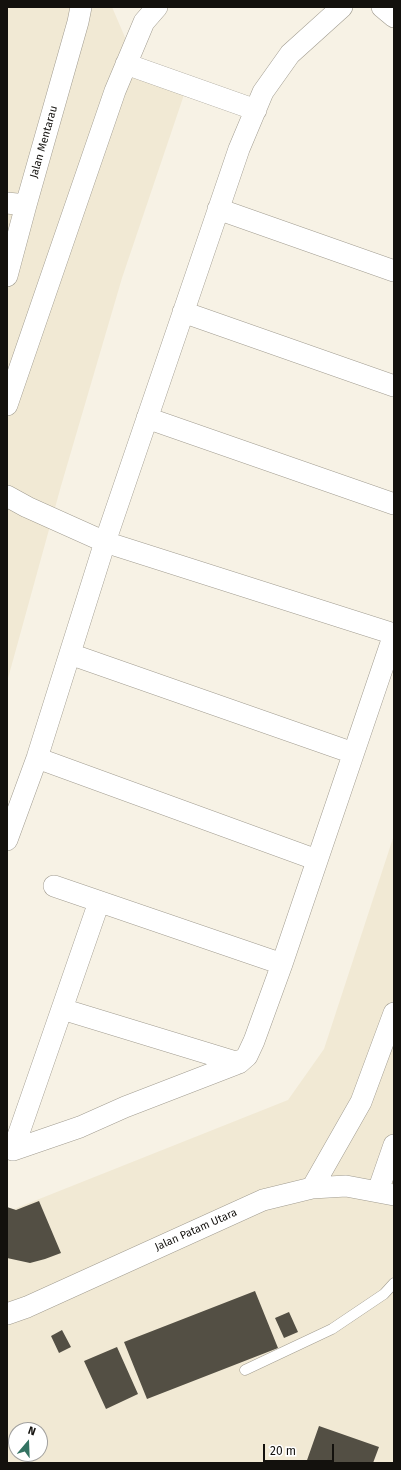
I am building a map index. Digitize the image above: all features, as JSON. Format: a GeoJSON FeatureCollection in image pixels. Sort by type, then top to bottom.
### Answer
{"type":"FeatureCollection","features":[{"type":"Feature","properties":{"kind":"street","name":"Jalan Mentarau"},"geometry":{"type":"LineString","coordinates":[[7,276],[16,204],[78,22],[81,7]]}},
{"type":"Feature","properties":{"kind":"street"},"geometry":{"type":"LineString","coordinates":[[7,405],[115,91],[144,22],[157,7]]}},
{"type":"Feature","properties":{"kind":"street"},"geometry":{"type":"LineString","coordinates":[[7,840],[37,758],[105,542],[239,149],[263,92],[290,54],[342,7]]}},
{"type":"Feature","properties":{"kind":"street"},"geometry":{"type":"LineString","coordinates":[[382,7],[394,17]]}},
{"type":"Feature","properties":{"kind":"street"},"geometry":{"type":"LineString","coordinates":[[126,64],[256,110]]}},
{"type":"Feature","properties":{"kind":"street"},"geometry":{"type":"LineString","coordinates":[[218,210],[394,271]]}},
{"type":"Feature","properties":{"kind":"street"},"geometry":{"type":"LineString","coordinates":[[183,312],[394,386]]}},
{"type":"Feature","properties":{"kind":"street"},"geometry":{"type":"LineString","coordinates":[[147,418],[394,504]]}},
{"type":"Feature","properties":{"kind":"street"},"geometry":{"type":"LineString","coordinates":[[7,496],[27,507],[105,542],[394,634],[282,964],[254,1041],[247,1056],[239,1063],[80,1127],[10,1149]]}},
{"type":"Feature","properties":{"kind":"street"},"geometry":{"type":"LineString","coordinates":[[70,654],[354,753]]}},
{"type":"Feature","properties":{"kind":"street"},"geometry":{"type":"LineString","coordinates":[[37,758],[317,860]]}},
{"type":"Feature","properties":{"kind":"street"},"geometry":{"type":"LineString","coordinates":[[54,886],[282,964]]}},
{"type":"Feature","properties":{"kind":"street"},"geometry":{"type":"LineString","coordinates":[[10,1149],[62,1009],[99,902]]}},
{"type":"Feature","properties":{"kind":"street"},"geometry":{"type":"LineString","coordinates":[[62,1009],[239,1063]]}},
{"type":"Feature","properties":{"kind":"street"},"geometry":{"type":"LineString","coordinates":[[312,1188],[361,1102],[394,1014]]}},
{"type":"Feature","properties":{"kind":"street"},"geometry":{"type":"LineString","coordinates":[[386,1193],[394,1145]]}},
{"type":"Feature","properties":{"kind":"street","name":"Jalan Patam Utara"},"geometry":{"type":"LineString","coordinates":[[7,1314],[34,1304],[263,1200],[312,1188],[346,1186],[386,1193]]}},
{"type":"Feature","properties":{"kind":"lane"},"geometry":{"type":"LineString","coordinates":[[245,1370],[332,1328],[384,1294],[394,1283]]}},
{"type":"Feature","properties":{"kind":"shaded area"},"geometry":{"type":"Polygon","coordinates":[[[7,7],[112,7],[133,56],[190,77],[122,278],[61,486],[7,682],[7,7]]]}},
{"type":"Feature","properties":{"kind":"shaded area"},"geometry":{"type":"Polygon","coordinates":[[[394,835],[394,1463],[7,1463],[7,1210],[9,1211],[288,1100],[324,1049],[394,835]]]}},
{"type":"Feature","properties":{"kind":"building"},"geometry":{"type":"Polygon","coordinates":[[[39,1201],[61,1253],[30,1263],[7,1258],[7,1207],[16,1210],[39,1201]]]}},
{"type":"Feature","properties":{"kind":"building"},"geometry":{"type":"Polygon","coordinates":[[[255,1291],[278,1348],[147,1399],[124,1342],[255,1291]]]}},
{"type":"Feature","properties":{"kind":"building"},"geometry":{"type":"Polygon","coordinates":[[[289,1312],[298,1332],[284,1338],[275,1318],[289,1312]]]}},
{"type":"Feature","properties":{"kind":"building"},"geometry":{"type":"Polygon","coordinates":[[[62,1330],[71,1347],[59,1353],[51,1336],[62,1330]]]}},
{"type":"Feature","properties":{"kind":"building"},"geometry":{"type":"Polygon","coordinates":[[[117,1347],[138,1394],[106,1409],[84,1361],[117,1347]]]}},
{"type":"Feature","properties":{"kind":"building"},"geometry":{"type":"Polygon","coordinates":[[[319,1426],[379,1447],[373,1463],[306,1463],[319,1426]]]}}]}
